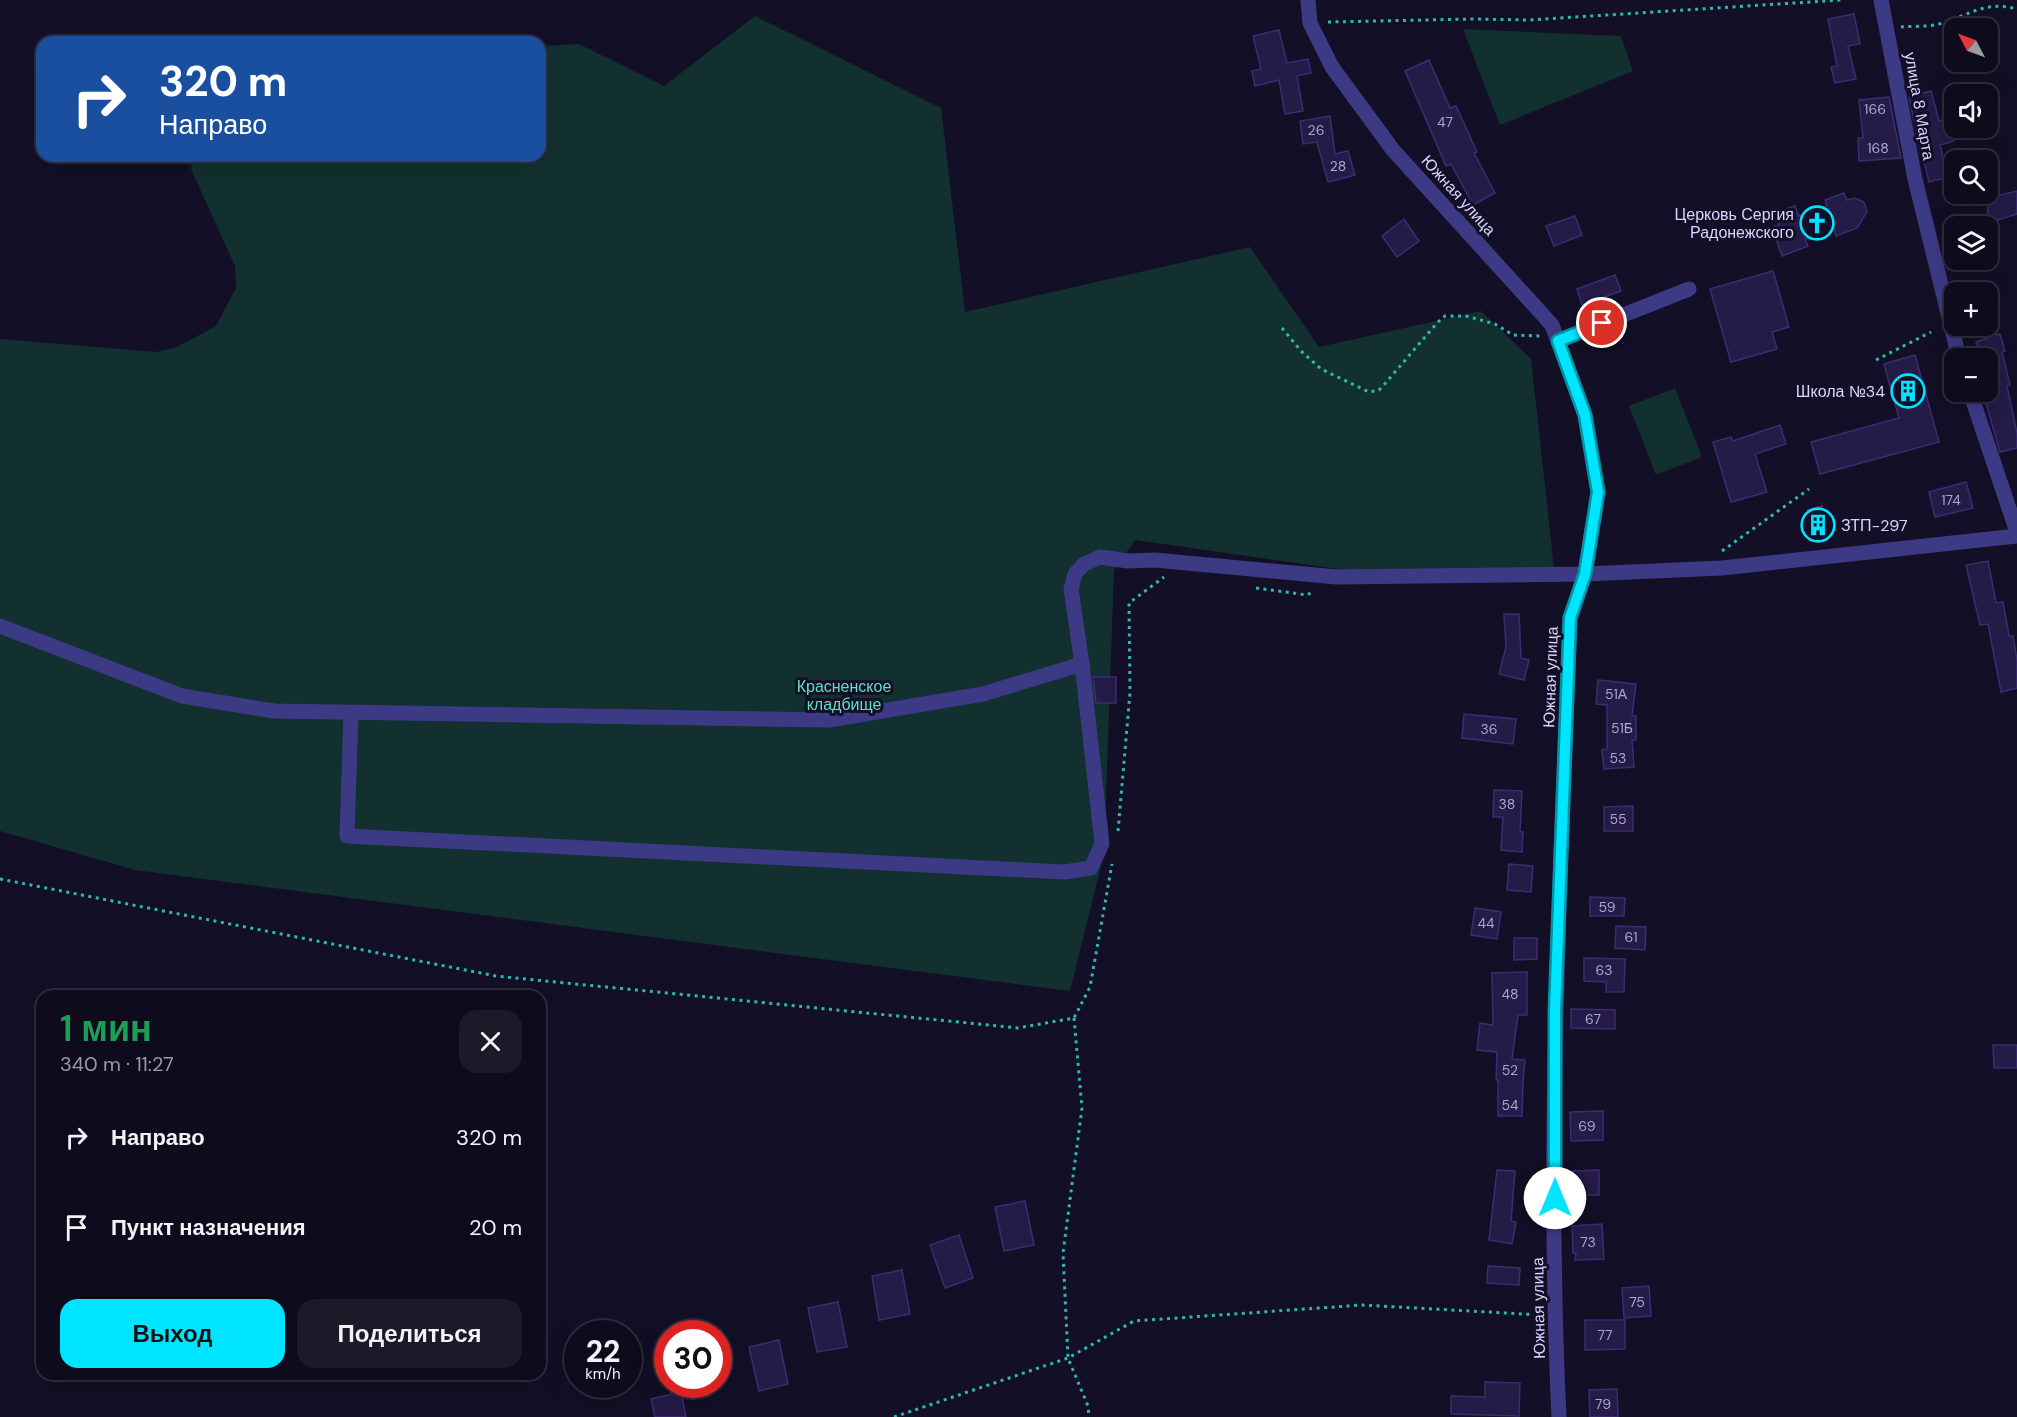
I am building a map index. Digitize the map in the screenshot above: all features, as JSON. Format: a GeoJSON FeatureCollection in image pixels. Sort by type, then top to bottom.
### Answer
{"type":"FeatureCollection","features":[{"type":"Feature","properties":{"kind":"street","name":"Южная улица"},"geometry":{"type":"LineString","coordinates":[[1308,0],[1310,23],[1332,67],[1394,150],[1552,325],[1585,415],[1598,492],[1585,574],[1570,618],[1555,1010],[1555,1316],[1559,1417]]}},
{"type":"Feature","properties":{"kind":"street","name":"улица 8 Марта"},"geometry":{"type":"LineString","coordinates":[[1881,0],[1912,168],[1957,348]]}},
{"type":"Feature","properties":{"kind":"street"},"geometry":{"type":"LineString","coordinates":[[1558,341],[1689,289]]}},
{"type":"Feature","properties":{"kind":"street"},"geometry":{"type":"LineString","coordinates":[[351,713],[347,836],[1065,872],[1090,868],[1102,844],[1071,588],[1075,574],[1084,564],[1100,556],[1128,561],[1155,560],[1337,577],[1585,574],[1704,569],[2017,535],[1973,402]]}},
{"type":"Feature","properties":{"kind":"street"},"geometry":{"type":"LineString","coordinates":[[0,626],[182,696],[274,711],[830,720],[983,694],[1082,664]]}},
{"type":"Feature","properties":{"kind":"path"},"geometry":{"type":"LineString","coordinates":[[1310,23],[1528,20],[1841,0]]}},
{"type":"Feature","properties":{"kind":"path"},"geometry":{"type":"LineString","coordinates":[[1887,28],[1938,24],[1971,10],[1994,5],[2017,9]]}},
{"type":"Feature","properties":{"kind":"path"},"geometry":{"type":"LineString","coordinates":[[1282,328],[1301,351],[1321,369],[1369,392],[1379,390],[1445,316],[1466,316],[1495,324],[1513,335],[1544,336],[1558,341]]}},
{"type":"Feature","properties":{"kind":"path"},"geometry":{"type":"LineString","coordinates":[[1876,360],[1931,332]]}},
{"type":"Feature","properties":{"kind":"path"},"geometry":{"type":"LineString","coordinates":[[1704,569],[1718,554],[1809,489]]}},
{"type":"Feature","properties":{"kind":"path"},"geometry":{"type":"LineString","coordinates":[[1117,838],[1130,693],[1129,603],[1167,575]]}},
{"type":"Feature","properties":{"kind":"path"},"geometry":{"type":"LineString","coordinates":[[1248,586],[1307,595],[1337,577]]}},
{"type":"Feature","properties":{"kind":"path"},"geometry":{"type":"LineString","coordinates":[[1089,1417],[1088,1406],[1068,1358],[1063,1252],[1082,1108],[1074,1018],[1090,987],[1112,861]]}},
{"type":"Feature","properties":{"kind":"path"},"geometry":{"type":"LineString","coordinates":[[0,879],[496,975],[1018,1028],[1074,1018]]}},
{"type":"Feature","properties":{"kind":"path"},"geometry":{"type":"LineString","coordinates":[[894,1417],[1068,1358],[1134,1321],[1362,1305],[1555,1316]]}},
{"type":"Feature","properties":{"kind":"green space","name":"Красненское кладбище"},"geometry":{"type":"Polygon","coordinates":[[[755,16],[941,108],[965,312],[1250,247],[1319,347],[1481,311],[1531,359],[1554,568],[1352,571],[1135,540],[1114,570],[1104,854],[1070,991],[135,870],[0,831],[0,339],[157,352],[177,347],[216,326],[236,288],[235,266],[191,169],[192,162],[546,162],[546,46],[579,44],[664,86],[755,16]]]}},
{"type":"Feature","properties":{"kind":"green space"},"geometry":{"type":"Polygon","coordinates":[[[1463,29],[1621,36],[1633,71],[1500,125],[1463,29]]]}},
{"type":"Feature","properties":{"kind":"green space"},"geometry":{"type":"Polygon","coordinates":[[[1675,388],[1702,457],[1656,475],[1629,406],[1675,388]]]}},
{"type":"Feature","properties":{"kind":"building"},"geometry":{"type":"Polygon","coordinates":[[[1854,14],[1860,44],[1848,46],[1856,79],[1835,83],[1831,67],[1837,66],[1828,19],[1854,14]]]}},
{"type":"Feature","properties":{"kind":"building"},"geometry":{"type":"Polygon","coordinates":[[[1279,30],[1287,63],[1308,59],[1311,73],[1297,76],[1303,111],[1285,114],[1279,80],[1255,86],[1252,71],[1261,69],[1253,36],[1279,30]]]}},
{"type":"Feature","properties":{"kind":"building"},"geometry":{"type":"Polygon","coordinates":[[[1429,60],[1450,108],[1456,106],[1477,152],[1474,153],[1495,193],[1473,205],[1451,164],[1446,166],[1405,71],[1429,60]]]}},
{"type":"Feature","properties":{"kind":"building"},"geometry":{"type":"Polygon","coordinates":[[[1931,91],[1939,121],[1944,119],[1944,138],[1953,138],[1954,141],[1940,145],[1944,161],[1944,178],[1929,182],[1923,157],[1921,157],[1909,97],[1931,91]]]}},
{"type":"Feature","properties":{"kind":"building"},"geometry":{"type":"Polygon","coordinates":[[[1889,97],[1901,158],[1859,161],[1858,138],[1863,138],[1859,100],[1889,97]]]}},
{"type":"Feature","properties":{"kind":"building"},"geometry":{"type":"Polygon","coordinates":[[[1330,116],[1335,154],[1348,151],[1355,175],[1328,182],[1317,142],[1303,144],[1300,121],[1330,116]]]}},
{"type":"Feature","properties":{"kind":"building"},"geometry":{"type":"Polygon","coordinates":[[[2017,191],[2017,214],[1998,220],[1998,216],[1988,216],[1988,204],[1998,204],[1998,196],[2017,191]]]}},
{"type":"Feature","properties":{"kind":"building","name":"Церковь Сергия Радонежского"},"geometry":{"type":"Polygon","coordinates":[[[1844,193],[1847,200],[1855,198],[1864,202],[1867,212],[1857,228],[1836,236],[1834,228],[1805,239],[1808,246],[1782,256],[1772,227],[1779,225],[1774,213],[1795,206],[1799,216],[1827,206],[1825,200],[1844,193]]]}},
{"type":"Feature","properties":{"kind":"building"},"geometry":{"type":"Polygon","coordinates":[[[1575,216],[1582,235],[1554,246],[1546,226],[1575,216]]]}},
{"type":"Feature","properties":{"kind":"building"},"geometry":{"type":"Polygon","coordinates":[[[1404,219],[1419,241],[1397,257],[1382,236],[1404,219]]]}},
{"type":"Feature","properties":{"kind":"building"},"geometry":{"type":"Polygon","coordinates":[[[1773,271],[1789,327],[1772,332],[1777,349],[1731,362],[1710,289],[1773,271]]]}},
{"type":"Feature","properties":{"kind":"building"},"geometry":{"type":"Polygon","coordinates":[[[1615,275],[1621,291],[1582,305],[1577,289],[1615,275]]]}},
{"type":"Feature","properties":{"kind":"building"},"geometry":{"type":"Polygon","coordinates":[[[2000,334],[2005,351],[2002,352],[2010,385],[2007,386],[2017,433],[2017,448],[2000,452],[1986,402],[1998,402],[1998,348],[1978,348],[1976,342],[1988,336],[2000,334]]]}},
{"type":"Feature","properties":{"kind":"building","name":"Школа №34"},"geometry":{"type":"Polygon","coordinates":[[[1915,355],[1939,442],[1820,474],[1811,442],[1899,418],[1884,364],[1915,355]]]}},
{"type":"Feature","properties":{"kind":"building"},"geometry":{"type":"Polygon","coordinates":[[[1780,425],[1786,444],[1755,454],[1767,492],[1731,502],[1713,442],[1731,437],[1733,441],[1780,425]]]}},
{"type":"Feature","properties":{"kind":"building"},"geometry":{"type":"Polygon","coordinates":[[[1966,482],[1973,508],[1935,517],[1929,492],[1966,482]]]}},
{"type":"Feature","properties":{"kind":"building","name":"ЗТП-297"},"geometry":{"type":"Polygon","coordinates":[[[1822,506],[1827,533],[1812,536],[1807,510],[1822,506]]]}},
{"type":"Feature","properties":{"kind":"building"},"geometry":{"type":"Polygon","coordinates":[[[1988,561],[1996,603],[2003,602],[2009,636],[2013,636],[2017,660],[2017,688],[2001,692],[1988,624],[1980,625],[1966,565],[1988,561]]]}},
{"type":"Feature","properties":{"kind":"building"},"geometry":{"type":"Polygon","coordinates":[[[1504,614],[1519,614],[1521,658],[1529,660],[1524,680],[1499,674],[1506,647],[1504,614]]]}},
{"type":"Feature","properties":{"kind":"building"},"geometry":{"type":"Polygon","coordinates":[[[1093,677],[1116,677],[1116,703],[1096,703],[1093,677]]]}},
{"type":"Feature","properties":{"kind":"building"},"geometry":{"type":"Polygon","coordinates":[[[1598,680],[1636,684],[1632,716],[1636,716],[1636,740],[1632,740],[1634,767],[1604,769],[1602,750],[1607,749],[1607,705],[1596,704],[1598,680]]]}},
{"type":"Feature","properties":{"kind":"building"},"geometry":{"type":"Polygon","coordinates":[[[1464,714],[1516,719],[1513,744],[1462,738],[1464,714]]]}},
{"type":"Feature","properties":{"kind":"building"},"geometry":{"type":"Polygon","coordinates":[[[1494,790],[1522,791],[1520,832],[1523,832],[1522,852],[1501,850],[1503,817],[1493,817],[1494,790]]]}},
{"type":"Feature","properties":{"kind":"building"},"geometry":{"type":"Polygon","coordinates":[[[1633,806],[1633,831],[1604,831],[1604,807],[1633,806]]]}},
{"type":"Feature","properties":{"kind":"building"},"geometry":{"type":"Polygon","coordinates":[[[1509,864],[1533,866],[1531,892],[1507,890],[1509,864]]]}},
{"type":"Feature","properties":{"kind":"building"},"geometry":{"type":"Polygon","coordinates":[[[1590,897],[1625,898],[1624,916],[1590,916],[1590,897]]]}},
{"type":"Feature","properties":{"kind":"building"},"geometry":{"type":"Polygon","coordinates":[[[1475,908],[1501,912],[1497,939],[1471,935],[1475,908]]]}},
{"type":"Feature","properties":{"kind":"building"},"geometry":{"type":"Polygon","coordinates":[[[1616,926],[1646,927],[1645,950],[1615,948],[1616,926]]]}},
{"type":"Feature","properties":{"kind":"building"},"geometry":{"type":"Polygon","coordinates":[[[1514,938],[1537,938],[1537,959],[1514,960],[1514,938]]]}},
{"type":"Feature","properties":{"kind":"building"},"geometry":{"type":"Polygon","coordinates":[[[1584,958],[1625,959],[1624,992],[1606,992],[1606,982],[1584,981],[1584,958]]]}},
{"type":"Feature","properties":{"kind":"building"},"geometry":{"type":"Polygon","coordinates":[[[1527,972],[1527,1015],[1518,1015],[1512,1059],[1525,1060],[1522,1116],[1498,1116],[1497,1052],[1477,1050],[1480,1023],[1493,1025],[1492,973],[1527,972]]]}},
{"type":"Feature","properties":{"kind":"building"},"geometry":{"type":"Polygon","coordinates":[[[1571,1009],[1615,1010],[1615,1029],[1571,1028],[1571,1009]]]}},
{"type":"Feature","properties":{"kind":"building"},"geometry":{"type":"Polygon","coordinates":[[[1993,1045],[2017,1045],[2017,1068],[1994,1068],[1993,1045]]]}},
{"type":"Feature","properties":{"kind":"building"},"geometry":{"type":"Polygon","coordinates":[[[1603,1111],[1603,1140],[1571,1141],[1570,1112],[1603,1111]]]}},
{"type":"Feature","properties":{"kind":"building"},"geometry":{"type":"Polygon","coordinates":[[[1497,1170],[1515,1171],[1511,1221],[1516,1222],[1512,1244],[1489,1240],[1497,1170]]]}},
{"type":"Feature","properties":{"kind":"building"},"geometry":{"type":"Polygon","coordinates":[[[1599,1170],[1599,1195],[1573,1195],[1573,1171],[1599,1170]]]}},
{"type":"Feature","properties":{"kind":"building"},"geometry":{"type":"Polygon","coordinates":[[[1025,1201],[1034,1245],[1004,1251],[995,1207],[1025,1201]]]}},
{"type":"Feature","properties":{"kind":"building"},"geometry":{"type":"Polygon","coordinates":[[[1602,1224],[1604,1259],[1575,1260],[1572,1226],[1602,1224]]]}},
{"type":"Feature","properties":{"kind":"building"},"geometry":{"type":"Polygon","coordinates":[[[959,1235],[973,1278],[945,1288],[930,1245],[959,1235]]]}},
{"type":"Feature","properties":{"kind":"building"},"geometry":{"type":"Polygon","coordinates":[[[1488,1266],[1520,1268],[1519,1285],[1487,1283],[1488,1266]]]}},
{"type":"Feature","properties":{"kind":"building"},"geometry":{"type":"Polygon","coordinates":[[[902,1270],[910,1314],[879,1320],[872,1276],[902,1270]]]}},
{"type":"Feature","properties":{"kind":"building"},"geometry":{"type":"Polygon","coordinates":[[[1649,1286],[1651,1316],[1624,1318],[1622,1288],[1649,1286]]]}},
{"type":"Feature","properties":{"kind":"building"},"geometry":{"type":"Polygon","coordinates":[[[838,1302],[847,1347],[817,1352],[808,1308],[838,1302]]]}},
{"type":"Feature","properties":{"kind":"building"},"geometry":{"type":"Polygon","coordinates":[[[1585,1320],[1625,1320],[1625,1349],[1585,1350],[1585,1320]]]}},
{"type":"Feature","properties":{"kind":"building"},"geometry":{"type":"Polygon","coordinates":[[[779,1340],[788,1384],[759,1391],[749,1347],[779,1340]]]}},
{"type":"Feature","properties":{"kind":"building"},"geometry":{"type":"Polygon","coordinates":[[[1485,1382],[1520,1383],[1519,1416],[1451,1414],[1451,1396],[1485,1397],[1485,1382]]]}},
{"type":"Feature","properties":{"kind":"building"},"geometry":{"type":"Polygon","coordinates":[[[1617,1389],[1618,1417],[1590,1417],[1589,1390],[1617,1389]]]}},
{"type":"Feature","properties":{"kind":"building"},"geometry":{"type":"Polygon","coordinates":[[[682,1398],[686,1417],[655,1417],[651,1399],[682,1398]]]}},
{"type":"Feature","properties":{"kind":"place","name":"Церковь Сергия Радонежского"},"geometry":{"type":"Point","coordinates":[1817,223]}},
{"type":"Feature","properties":{"kind":"place","name":"Школа №34"},"geometry":{"type":"Point","coordinates":[1908,391]}},
{"type":"Feature","properties":{"kind":"place","name":"ЗТП-297"},"geometry":{"type":"Point","coordinates":[1818,525]}},
{"type":"Feature","properties":{"kind":"route"},"geometry":{"type":"LineString","coordinates":[[1555,1198],[1555,1010],[1570,618],[1585,574],[1598,492],[1585,415],[1558,341],[1602,323]]}}]}
